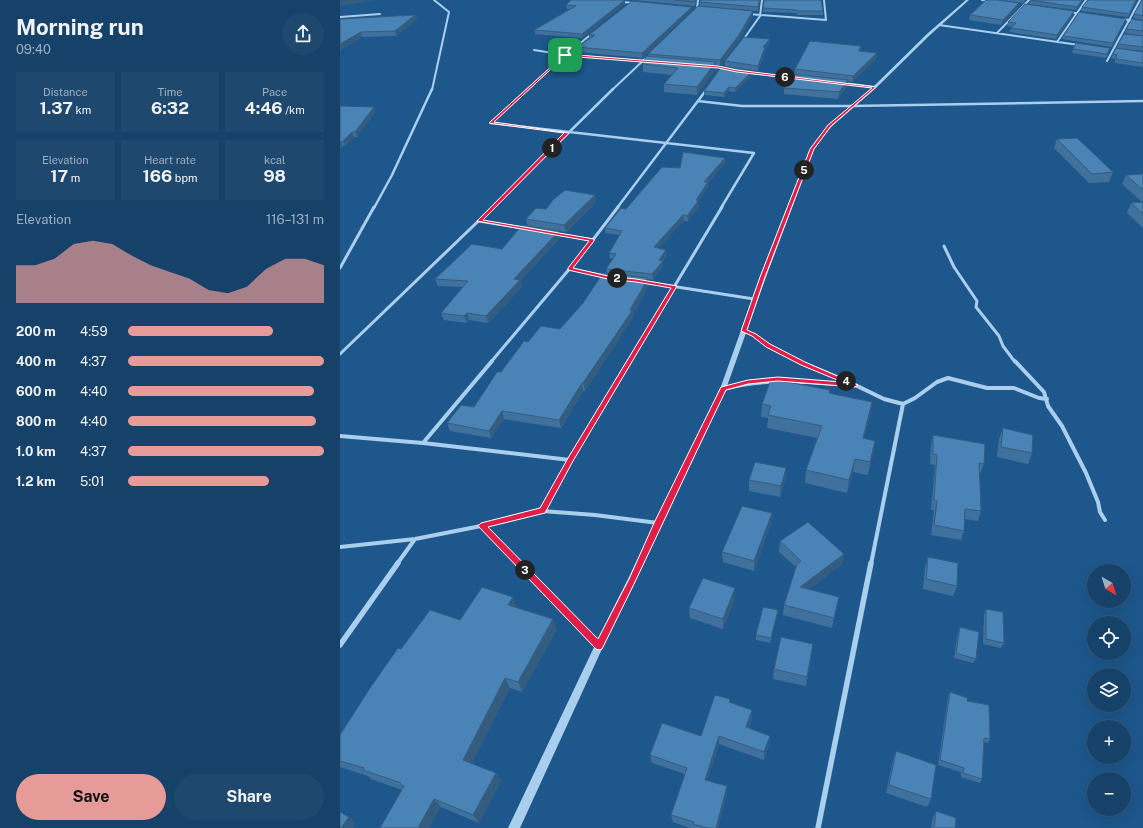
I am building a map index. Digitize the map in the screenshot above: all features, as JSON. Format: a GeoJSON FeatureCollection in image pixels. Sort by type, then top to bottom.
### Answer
{"type":"FeatureCollection","features":[{"type":"Feature","properties":{"kind":"street"},"geometry":{"type":"LineString","coordinates":[[340,268],[392,175],[434,86],[449,12],[434,0]]}},
{"type":"Feature","properties":{"kind":"street"},"geometry":{"type":"LineString","coordinates":[[691,14],[697,9],[698,0]]}},
{"type":"Feature","properties":{"kind":"street"},"geometry":{"type":"LineString","coordinates":[[739,45],[761,15],[762,0]]}},
{"type":"Feature","properties":{"kind":"street"},"geometry":{"type":"LineString","coordinates":[[746,13],[826,20],[824,0]]}},
{"type":"Feature","properties":{"kind":"street"},"geometry":{"type":"LineString","coordinates":[[514,828],[599,646],[723,388],[754,299],[812,149],[830,126],[968,0]]}},
{"type":"Feature","properties":{"kind":"street"},"geometry":{"type":"LineString","coordinates":[[982,0],[995,2]]}},
{"type":"Feature","properties":{"kind":"street"},"geometry":{"type":"LineString","coordinates":[[997,33],[1029,0]]}},
{"type":"Feature","properties":{"kind":"street"},"geometry":{"type":"LineString","coordinates":[[1056,42],[1086,0]]}},
{"type":"Feature","properties":{"kind":"street"},"geometry":{"type":"LineString","coordinates":[[1107,61],[1140,0]]}},
{"type":"Feature","properties":{"kind":"street"},"geometry":{"type":"LineString","coordinates":[[619,1],[632,1],[639,3]]}},
{"type":"Feature","properties":{"kind":"street"},"geometry":{"type":"LineString","coordinates":[[626,7],[632,1]]}},
{"type":"Feature","properties":{"kind":"street"},"geometry":{"type":"LineString","coordinates":[[1016,5],[1031,7]]}},
{"type":"Feature","properties":{"kind":"street"},"geometry":{"type":"LineString","coordinates":[[690,8],[704,10]]}},
{"type":"Feature","properties":{"kind":"street"},"geometry":{"type":"LineString","coordinates":[[1061,11],[1084,14]]}},
{"type":"Feature","properties":{"kind":"street"},"geometry":{"type":"LineString","coordinates":[[340,17],[380,14]]}},
{"type":"Feature","properties":{"kind":"street"},"geometry":{"type":"LineString","coordinates":[[1122,19],[1143,22]]}},
{"type":"Feature","properties":{"kind":"street"},"geometry":{"type":"LineString","coordinates":[[939,25],[1085,46]]}},
{"type":"Feature","properties":{"kind":"street"},"geometry":{"type":"LineString","coordinates":[[542,511],[570,460],[754,154],[666,142],[567,133],[490,123],[565,55],[595,31]]}},
{"type":"Feature","properties":{"kind":"street"},"geometry":{"type":"LineString","coordinates":[[1121,35],[1128,36]]}},
{"type":"Feature","properties":{"kind":"street"},"geometry":{"type":"LineString","coordinates":[[1106,49],[1120,51]]}},
{"type":"Feature","properties":{"kind":"street"},"geometry":{"type":"LineString","coordinates":[[534,50],[565,55],[650,62]]}},
{"type":"Feature","properties":{"kind":"street"},"geometry":{"type":"LineString","coordinates":[[340,354],[648,56]]}},
{"type":"Feature","properties":{"kind":"street"},"geometry":{"type":"LineString","coordinates":[[744,72],[802,78]]}},
{"type":"Feature","properties":{"kind":"street"},"geometry":{"type":"LineString","coordinates":[[839,83],[874,87]]}},
{"type":"Feature","properties":{"kind":"street"},"geometry":{"type":"LineString","coordinates":[[423,443],[570,269],[710,84]]}},
{"type":"Feature","properties":{"kind":"street"},"geometry":{"type":"LineString","coordinates":[[698,101],[742,106],[852,106],[1143,101]]}},
{"type":"Feature","properties":{"kind":"street"},"geometry":{"type":"LineString","coordinates":[[479,221],[525,229]]}},
{"type":"Feature","properties":{"kind":"street"},"geometry":{"type":"LineString","coordinates":[[555,234],[593,240]]}},
{"type":"Feature","properties":{"kind":"street"},"geometry":{"type":"LineString","coordinates":[[944,246],[954,267],[977,301],[976,307],[998,336],[1003,346],[1020,368],[1034,380],[1047,399],[1048,406],[1062,426],[1086,473],[1098,502],[1100,512],[1105,520]]}},
{"type":"Feature","properties":{"kind":"street"},"geometry":{"type":"LineString","coordinates":[[570,269],[608,278]]}},
{"type":"Feature","properties":{"kind":"street"},"geometry":{"type":"LineString","coordinates":[[640,281],[754,299]]}},
{"type":"Feature","properties":{"kind":"street"},"geometry":{"type":"LineString","coordinates":[[744,331],[754,335],[768,345],[803,364],[855,385],[884,399],[902,404],[915,398],[938,382],[948,378],[987,388],[1014,388],[1038,398],[1047,399]]}},
{"type":"Feature","properties":{"kind":"street"},"geometry":{"type":"LineString","coordinates":[[723,388],[748,382],[778,379],[855,385]]}},
{"type":"Feature","properties":{"kind":"street"},"geometry":{"type":"LineString","coordinates":[[818,828],[902,404]]}},
{"type":"Feature","properties":{"kind":"street"},"geometry":{"type":"LineString","coordinates":[[340,436],[423,443],[570,460]]}},
{"type":"Feature","properties":{"kind":"street"},"geometry":{"type":"LineString","coordinates":[[340,546],[415,539],[481,526],[542,511],[595,515],[658,523]]}},
{"type":"Feature","properties":{"kind":"street"},"geometry":{"type":"LineString","coordinates":[[481,526],[599,646]]}},
{"type":"Feature","properties":{"kind":"street"},"geometry":{"type":"LineString","coordinates":[[340,645],[415,539]]}},
{"type":"Feature","properties":{"kind":"building"},"geometry":{"type":"Polygon","coordinates":[[[571,0],[625,0],[582,34],[534,30],[576,6],[566,5],[571,0]]]}},
{"type":"Feature","properties":{"kind":"building"},"geometry":{"type":"Polygon","coordinates":[[[675,0],[695,0],[695,2],[675,0]]]}},
{"type":"Feature","properties":{"kind":"building"},"geometry":{"type":"Polygon","coordinates":[[[700,0],[759,0],[758,7],[700,2],[700,0]]]}},
{"type":"Feature","properties":{"kind":"building"},"geometry":{"type":"Polygon","coordinates":[[[764,0],[821,0],[823,11],[797,11],[763,8],[764,0]]]}},
{"type":"Feature","properties":{"kind":"building"},"geometry":{"type":"Polygon","coordinates":[[[986,0],[1019,3],[1003,20],[970,15],[986,0]]]}},
{"type":"Feature","properties":{"kind":"building"},"geometry":{"type":"Polygon","coordinates":[[[1030,0],[1082,0],[1077,7],[1030,0]]]}},
{"type":"Feature","properties":{"kind":"building"},"geometry":{"type":"Polygon","coordinates":[[[1088,0],[1136,0],[1129,14],[1082,7],[1088,0]]]}},
{"type":"Feature","properties":{"kind":"building"},"geometry":{"type":"Polygon","coordinates":[[[1142,0],[1143,16],[1134,14],[1142,0]]]}},
{"type":"Feature","properties":{"kind":"building"},"geometry":{"type":"Polygon","coordinates":[[[632,1],[692,7],[642,53],[577,47],[595,35],[589,35],[632,1]]]}},
{"type":"Feature","properties":{"kind":"building"},"geometry":{"type":"Polygon","coordinates":[[[1025,4],[1074,11],[1057,35],[1011,28],[1016,23],[1008,22],[1025,4]]]}},
{"type":"Feature","properties":{"kind":"building"},"geometry":{"type":"Polygon","coordinates":[[[698,6],[753,11],[739,35],[720,60],[648,54],[698,6]]]}},
{"type":"Feature","properties":{"kind":"building"},"geometry":{"type":"Polygon","coordinates":[[[1079,12],[1126,19],[1113,43],[1063,36],[1079,12]]]}},
{"type":"Feature","properties":{"kind":"building"},"geometry":{"type":"Polygon","coordinates":[[[415,15],[395,31],[361,32],[340,44],[340,19],[415,15]]]}},
{"type":"Feature","properties":{"kind":"building"},"geometry":{"type":"Polygon","coordinates":[[[1132,19],[1143,21],[1143,31],[1126,29],[1132,19]]]}},
{"type":"Feature","properties":{"kind":"building"},"geometry":{"type":"Polygon","coordinates":[[[1124,34],[1143,36],[1143,47],[1118,44],[1124,34]]]}},
{"type":"Feature","properties":{"kind":"building"},"geometry":{"type":"Polygon","coordinates":[[[744,37],[770,39],[763,47],[765,47],[758,66],[725,61],[744,37]]]}},
{"type":"Feature","properties":{"kind":"building"},"geometry":{"type":"Polygon","coordinates":[[[810,41],[861,46],[859,51],[877,53],[853,76],[795,69],[810,41]]]}},
{"type":"Feature","properties":{"kind":"building"},"geometry":{"type":"Polygon","coordinates":[[[1076,43],[1110,48],[1107,54],[1073,49],[1076,43]]]}},
{"type":"Feature","properties":{"kind":"building"},"geometry":{"type":"Polygon","coordinates":[[[1116,48],[1143,52],[1143,63],[1116,59],[1117,55],[1113,54],[1116,48]]]}},
{"type":"Feature","properties":{"kind":"building"},"geometry":{"type":"Polygon","coordinates":[[[646,56],[716,62],[697,87],[664,84],[678,68],[643,64],[646,56]]]}},
{"type":"Feature","properties":{"kind":"building"},"geometry":{"type":"Polygon","coordinates":[[[722,66],[753,71],[735,88],[729,87],[724,93],[704,91],[722,66]]]}},
{"type":"Feature","properties":{"kind":"building"},"geometry":{"type":"Polygon","coordinates":[[[792,74],[848,80],[839,92],[784,88],[792,74]]]}},
{"type":"Feature","properties":{"kind":"building"},"geometry":{"type":"Polygon","coordinates":[[[340,106],[374,107],[355,132],[352,132],[340,142],[340,106]]]}},
{"type":"Feature","properties":{"kind":"building"},"geometry":{"type":"Polygon","coordinates":[[[1077,138],[1113,172],[1092,174],[1057,139],[1077,138]]]}},
{"type":"Feature","properties":{"kind":"building"},"geometry":{"type":"Polygon","coordinates":[[[683,152],[725,158],[704,182],[708,182],[696,200],[698,201],[687,216],[683,215],[654,247],[666,250],[659,260],[663,261],[652,274],[606,269],[616,254],[609,253],[622,231],[605,228],[621,208],[626,209],[662,167],[680,168],[683,152]]]}},
{"type":"Feature","properties":{"kind":"building"},"geometry":{"type":"Polygon","coordinates":[[[1143,174],[1143,190],[1126,175],[1143,174]]]}},
{"type":"Feature","properties":{"kind":"building"},"geometry":{"type":"Polygon","coordinates":[[[565,190],[595,195],[564,225],[526,219],[536,208],[546,209],[553,200],[565,190]]]}},
{"type":"Feature","properties":{"kind":"building"},"geometry":{"type":"Polygon","coordinates":[[[1143,202],[1143,214],[1131,203],[1143,202]]]}},
{"type":"Feature","properties":{"kind":"building"},"geometry":{"type":"Polygon","coordinates":[[[522,225],[559,231],[514,279],[520,280],[486,316],[467,313],[464,316],[441,313],[468,281],[435,279],[472,244],[502,249],[522,225]]]}},
{"type":"Feature","properties":{"kind":"building"},"geometry":{"type":"Polygon","coordinates":[[[603,273],[648,278],[643,284],[645,284],[630,310],[632,311],[582,383],[559,420],[502,411],[489,431],[447,423],[461,405],[474,407],[497,372],[501,372],[524,341],[528,342],[541,326],[560,329],[583,303],[603,273]]]}},
{"type":"Feature","properties":{"kind":"building"},"geometry":{"type":"Polygon","coordinates":[[[771,379],[830,390],[829,393],[872,402],[863,438],[875,441],[870,462],[855,459],[849,480],[806,470],[822,426],[768,415],[771,406],[762,404],[771,379]]]}},
{"type":"Feature","properties":{"kind":"building"},"geometry":{"type":"Polygon","coordinates":[[[1003,428],[1033,435],[1032,453],[1001,447],[1003,428]]]}},
{"type":"Feature","properties":{"kind":"building"},"geometry":{"type":"Polygon","coordinates":[[[933,435],[985,444],[984,464],[979,463],[981,511],[965,509],[964,531],[934,525],[937,501],[934,500],[937,455],[933,454],[933,435]]]}},
{"type":"Feature","properties":{"kind":"building"},"geometry":{"type":"Polygon","coordinates":[[[755,462],[786,468],[781,486],[749,480],[755,462]]]}},
{"type":"Feature","properties":{"kind":"building"},"geometry":{"type":"Polygon","coordinates":[[[742,506],[772,513],[754,561],[722,552],[742,506]]]}},
{"type":"Feature","properties":{"kind":"building"},"geometry":{"type":"Polygon","coordinates":[[[808,522],[844,554],[800,587],[839,597],[834,618],[784,605],[797,564],[801,561],[780,541],[808,522]]]}},
{"type":"Feature","properties":{"kind":"building"},"geometry":{"type":"Polygon","coordinates":[[[928,557],[958,563],[957,586],[926,579],[928,557]]]}},
{"type":"Feature","properties":{"kind":"building"},"geometry":{"type":"Polygon","coordinates":[[[703,578],[735,588],[723,619],[689,608],[703,578]]]}},
{"type":"Feature","properties":{"kind":"building"},"geometry":{"type":"Polygon","coordinates":[[[482,587],[513,597],[508,605],[553,619],[518,682],[505,678],[463,760],[496,773],[473,815],[434,799],[418,828],[380,828],[404,786],[400,785],[401,783],[363,770],[364,768],[340,761],[340,735],[398,648],[401,649],[430,610],[460,620],[482,587]]]}},
{"type":"Feature","properties":{"kind":"building"},"geometry":{"type":"Polygon","coordinates":[[[763,607],[778,610],[771,638],[756,635],[763,607]]]}},
{"type":"Feature","properties":{"kind":"building"},"geometry":{"type":"Polygon","coordinates":[[[986,609],[1003,612],[1004,643],[986,639],[986,609]]]}},
{"type":"Feature","properties":{"kind":"building"},"geometry":{"type":"Polygon","coordinates":[[[960,627],[979,632],[976,659],[956,653],[960,627]]]}},
{"type":"Feature","properties":{"kind":"building"},"geometry":{"type":"Polygon","coordinates":[[[781,637],[813,644],[807,677],[774,669],[781,637]]]}},
{"type":"Feature","properties":{"kind":"building"},"geometry":{"type":"Polygon","coordinates":[[[950,692],[968,698],[967,701],[989,705],[990,739],[984,738],[982,779],[963,773],[964,768],[940,760],[950,692]]]}},
{"type":"Feature","properties":{"kind":"building"},"geometry":{"type":"Polygon","coordinates":[[[715,695],[730,699],[729,702],[752,710],[746,727],[770,736],[764,752],[719,736],[705,780],[727,786],[716,828],[708,828],[671,815],[687,768],[650,755],[662,723],[701,736],[715,695]]]}},
{"type":"Feature","properties":{"kind":"building"},"geometry":{"type":"Polygon","coordinates":[[[896,751],[936,765],[931,799],[889,785],[896,751]]]}},
{"type":"Feature","properties":{"kind":"building"},"geometry":{"type":"Polygon","coordinates":[[[936,811],[956,818],[955,828],[934,828],[936,811]]]}},
{"type":"Feature","properties":{"kind":"building"},"geometry":{"type":"Polygon","coordinates":[[[340,812],[349,817],[341,828],[340,828],[340,812]]]}},
{"type":"Feature","properties":{"kind":"route"},"geometry":{"type":"LineString","coordinates":[[565,55],[718,67],[737,71],[874,87],[830,126],[812,149],[762,277],[744,331],[754,335],[768,345],[803,364],[814,367],[855,385],[778,379],[748,382],[723,388],[599,646],[481,526],[542,511],[570,460],[674,286],[636,280],[608,278],[602,275],[570,269],[593,240],[479,221],[567,133],[490,123],[565,55]]}}]}
